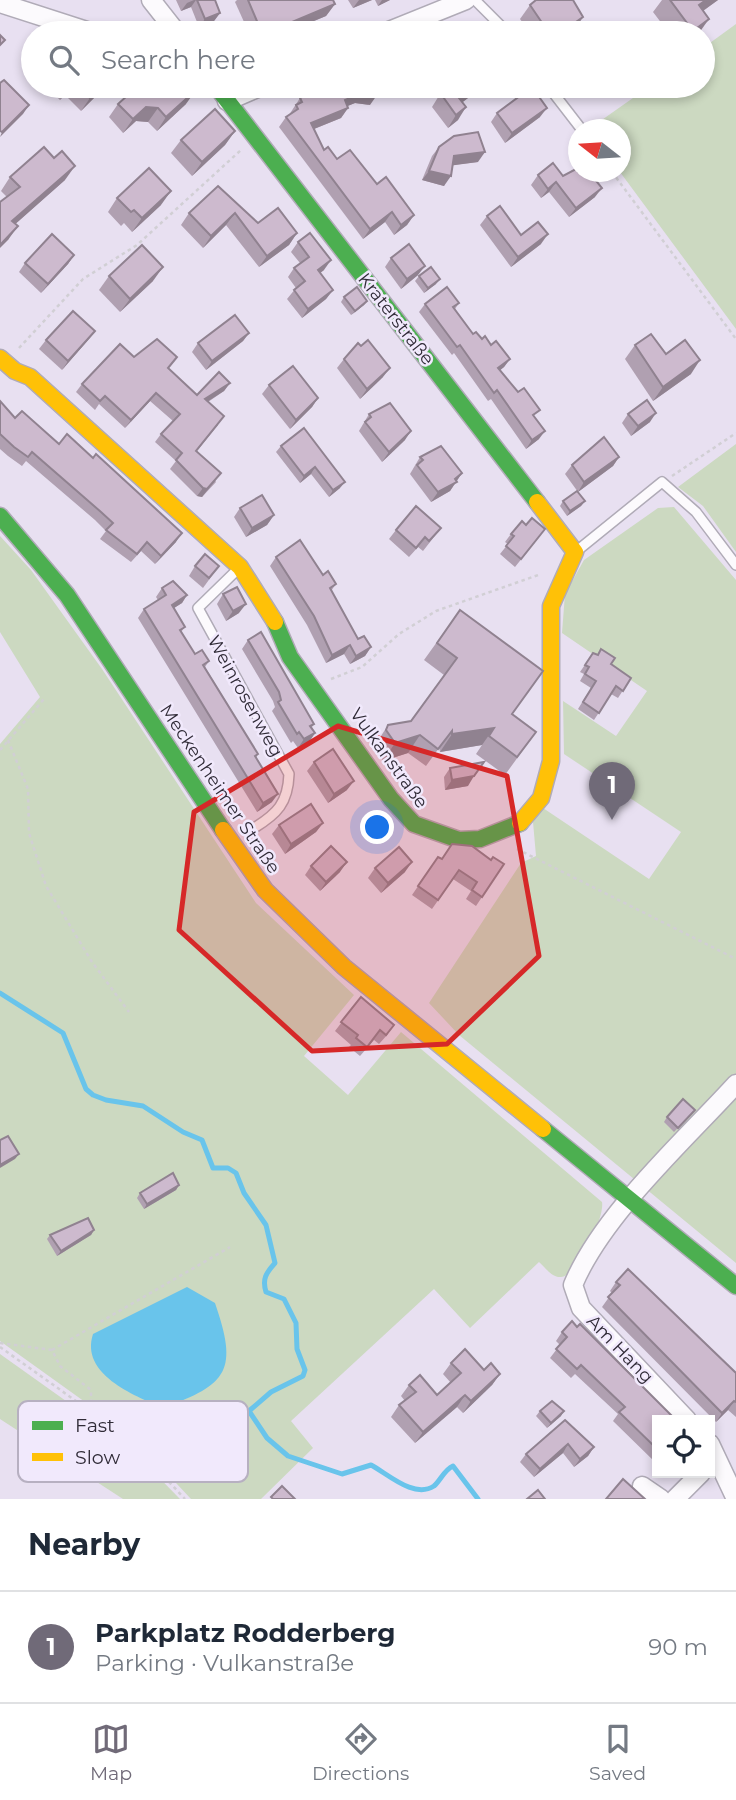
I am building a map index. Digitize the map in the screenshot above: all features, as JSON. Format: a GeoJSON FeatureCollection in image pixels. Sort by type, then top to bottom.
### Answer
{"type":"FeatureCollection","features":[{"type":"Feature","properties":{"kind":"street"},"geometry":{"type":"LineString","coordinates":[[152,0],[168,21]]}},
{"type":"Feature","properties":{"kind":"street"},"geometry":{"type":"LineString","coordinates":[[414,21],[466,0]]}},
{"type":"Feature","properties":{"kind":"street"},"geometry":{"type":"LineString","coordinates":[[0,3],[56,21]]}},
{"type":"Feature","properties":{"kind":"street","name":"Kraterstraße"},"geometry":{"type":"LineString","coordinates":[[226,98],[572,560]]}},
{"type":"Feature","properties":{"kind":"street"},"geometry":{"type":"LineString","coordinates":[[228,101],[235,98]]}},
{"type":"Feature","properties":{"kind":"street","name":"Vulkanstraße"},"geometry":{"type":"LineString","coordinates":[[3,360],[30,377],[240,567],[277,625],[290,657],[391,799],[414,824],[458,839],[480,839],[504,832],[531,812],[549,779],[551,606],[572,560]]}},
{"type":"Feature","properties":{"kind":"street","name":"Meckenheimer Straße"},"geometry":{"type":"LineString","coordinates":[[0,516],[67,595],[179,766],[265,890],[344,967],[736,1286]]}},
{"type":"Feature","properties":{"kind":"street"},"geometry":{"type":"LineString","coordinates":[[629,1201],[736,1084]]}},
{"type":"Feature","properties":{"kind":"street","name":"Am Hang"},"geometry":{"type":"LineString","coordinates":[[629,1201],[583,1262],[573,1285],[580,1308],[682,1415]]}},
{"type":"Feature","properties":{"kind":"street"},"geometry":{"type":"LineString","coordinates":[[715,1460],[736,1499]]}},
{"type":"Feature","properties":{"kind":"street"},"geometry":{"type":"LineString","coordinates":[[675,1499],[696,1478]]}},
{"type":"Feature","properties":{"kind":"street"},"geometry":{"type":"LineString","coordinates":[[642,1486],[661,1499]]}},
{"type":"Feature","properties":{"kind":"lane"},"geometry":{"type":"LineString","coordinates":[[475,0],[496,21]]}},
{"type":"Feature","properties":{"kind":"lane"},"geometry":{"type":"LineString","coordinates":[[557,98],[574,119]]}},
{"type":"Feature","properties":{"kind":"lane"},"geometry":{"type":"LineString","coordinates":[[662,482],[696,512],[736,565]]}},
{"type":"Feature","properties":{"kind":"lane","name":"Vulkanstraße"},"geometry":{"type":"LineString","coordinates":[[572,560],[662,482]]}},
{"type":"Feature","properties":{"kind":"lane","name":"Weinrosenweg"},"geometry":{"type":"LineString","coordinates":[[240,567],[198,608],[289,774],[288,791],[282,806],[276,814],[254,828]]}},
{"type":"Feature","properties":{"kind":"path"},"geometry":{"type":"LineString","coordinates":[[3,360],[83,279],[137,245],[254,138]]}},
{"type":"Feature","properties":{"kind":"path"},"geometry":{"type":"LineString","coordinates":[[619,182],[736,340]]}},
{"type":"Feature","properties":{"kind":"path"},"geometry":{"type":"LineString","coordinates":[[662,482],[736,433]]}},
{"type":"Feature","properties":{"kind":"path"},"geometry":{"type":"LineString","coordinates":[[345,674],[362,667],[399,634],[436,611],[572,560]]}},
{"type":"Feature","properties":{"kind":"path"},"geometry":{"type":"LineString","coordinates":[[0,750],[44,699]]}},
{"type":"Feature","properties":{"kind":"path"},"geometry":{"type":"LineString","coordinates":[[8,740],[28,789],[29,834],[46,886],[92,962],[129,1012]]}},
{"type":"Feature","properties":{"kind":"path"},"geometry":{"type":"LineString","coordinates":[[504,832],[520,852],[736,959]]}},
{"type":"Feature","properties":{"kind":"path"},"geometry":{"type":"LineString","coordinates":[[0,1345],[52,1350],[230,1247]]}},
{"type":"Feature","properties":{"kind":"path"},"geometry":{"type":"LineString","coordinates":[[0,1345],[77,1401]]}},
{"type":"Feature","properties":{"kind":"path"},"geometry":{"type":"LineString","coordinates":[[52,1350],[60,1366],[91,1390],[91,1401]]}},
{"type":"Feature","properties":{"kind":"path"},"geometry":{"type":"LineString","coordinates":[[169,1482],[185,1499]]}},
{"type":"Feature","properties":{"kind":"highlighted area"},"geometry":{"type":"Polygon","coordinates":[[[338,726],[507,776],[539,956],[447,1044],[312,1051],[179,930],[194,812],[338,726]]]}},
{"type":"Feature","properties":{"kind":"green space"},"geometry":{"type":"Polygon","coordinates":[[[736,24],[736,329],[627,182],[631,182],[631,119],[603,119],[633,98],[715,98],[715,39],[736,24]]]}},
{"type":"Feature","properties":{"kind":"green space"},"geometry":{"type":"Polygon","coordinates":[[[736,444],[736,552],[703,506],[678,487],[736,444]]]}},
{"type":"Feature","properties":{"kind":"green space"},"geometry":{"type":"Polygon","coordinates":[[[674,507],[736,580],[736,1263],[459,1035],[429,1003],[521,863],[536,856],[533,822],[543,808],[649,879],[681,832],[564,754],[563,701],[616,736],[647,691],[562,633],[565,594],[584,560],[658,508],[674,507]]]}},
{"type":"Feature","properties":{"kind":"green space"},"geometry":{"type":"Polygon","coordinates":[[[0,536],[31,570],[102,669],[256,903],[354,995],[304,1056],[348,1095],[401,1032],[602,1202],[599,1220],[589,1245],[568,1274],[555,1276],[539,1262],[470,1328],[434,1289],[291,1421],[313,1448],[261,1499],[191,1499],[175,1482],[248,1482],[248,1401],[84,1401],[0,1341],[0,744],[40,697],[0,632],[0,536]]]}},
{"type":"Feature","properties":{"kind":"green space"},"geometry":{"type":"Polygon","coordinates":[[[0,1354],[66,1401],[18,1401],[18,1431],[0,1419],[0,1354]]]}},
{"type":"Feature","properties":{"kind":"green space"},"geometry":{"type":"Polygon","coordinates":[[[97,1482],[163,1482],[180,1499],[123,1499],[97,1482]]]}},
{"type":"Feature","properties":{"kind":"water"},"geometry":{"type":"Polygon","coordinates":[[[187,1287],[215,1303],[226,1344],[226,1359],[215,1382],[202,1391],[180,1401],[147,1401],[124,1389],[102,1372],[94,1361],[91,1348],[93,1334],[187,1287]]]}},
{"type":"Feature","properties":{"kind":"building"},"geometry":{"type":"Polygon","coordinates":[[[197,0],[215,0],[220,13],[205,19],[197,0]]]}},
{"type":"Feature","properties":{"kind":"building"},"geometry":{"type":"Polygon","coordinates":[[[248,0],[333,0],[335,4],[295,21],[257,21],[248,0]]]}},
{"type":"Feature","properties":{"kind":"building"},"geometry":{"type":"Polygon","coordinates":[[[536,0],[573,0],[583,17],[577,21],[541,21],[530,5],[536,0]]]}},
{"type":"Feature","properties":{"kind":"building"},"geometry":{"type":"Polygon","coordinates":[[[670,0],[706,0],[699,5],[709,19],[686,21],[670,0]]]}},
{"type":"Feature","properties":{"kind":"building"},"geometry":{"type":"Polygon","coordinates":[[[4,80],[29,105],[2,132],[0,131],[0,83],[4,80]]]}},
{"type":"Feature","properties":{"kind":"building"},"geometry":{"type":"Polygon","coordinates":[[[125,98],[187,98],[166,117],[158,108],[146,107],[133,119],[118,104],[125,98]]]}},
{"type":"Feature","properties":{"kind":"building"},"geometry":{"type":"Polygon","coordinates":[[[300,98],[350,98],[345,100],[348,108],[311,123],[324,150],[328,147],[337,159],[350,150],[377,184],[386,177],[414,215],[401,225],[392,212],[370,229],[286,117],[298,109],[296,105],[302,102],[300,98]]]}},
{"type":"Feature","properties":{"kind":"building"},"geometry":{"type":"Polygon","coordinates":[[[444,98],[459,98],[466,107],[456,115],[444,98]]]}},
{"type":"Feature","properties":{"kind":"building"},"geometry":{"type":"Polygon","coordinates":[[[517,98],[540,98],[547,108],[512,133],[497,113],[517,98]]]}},
{"type":"Feature","properties":{"kind":"building"},"geometry":{"type":"Polygon","coordinates":[[[215,109],[235,131],[202,162],[181,140],[215,109]]]}},
{"type":"Feature","properties":{"kind":"building"},"geometry":{"type":"Polygon","coordinates":[[[478,132],[485,152],[454,156],[451,176],[429,171],[439,147],[454,136],[478,132]]]}},
{"type":"Feature","properties":{"kind":"building"},"geometry":{"type":"Polygon","coordinates":[[[44,147],[54,158],[62,151],[75,166],[12,221],[18,226],[0,245],[0,202],[20,187],[10,177],[44,147]]]}},
{"type":"Feature","properties":{"kind":"building"},"geometry":{"type":"Polygon","coordinates":[[[553,163],[563,176],[568,173],[568,182],[597,182],[602,188],[576,208],[556,182],[548,189],[538,175],[553,163]]]}},
{"type":"Feature","properties":{"kind":"building"},"geometry":{"type":"Polygon","coordinates":[[[149,168],[171,191],[142,218],[134,210],[131,212],[117,198],[149,168]]]}},
{"type":"Feature","properties":{"kind":"building"},"geometry":{"type":"Polygon","coordinates":[[[218,186],[258,223],[278,208],[297,233],[267,256],[235,213],[211,236],[189,213],[218,186]]]}},
{"type":"Feature","properties":{"kind":"building"},"geometry":{"type":"Polygon","coordinates":[[[500,206],[521,235],[538,222],[548,234],[518,257],[487,216],[500,206]]]}},
{"type":"Feature","properties":{"kind":"building"},"geometry":{"type":"Polygon","coordinates":[[[310,233],[331,260],[318,270],[333,290],[308,309],[294,290],[305,281],[294,268],[309,257],[298,242],[310,233]]]}},
{"type":"Feature","properties":{"kind":"building"},"geometry":{"type":"Polygon","coordinates":[[[52,234],[74,255],[48,284],[25,263],[52,234]]]}},
{"type":"Feature","properties":{"kind":"building"},"geometry":{"type":"Polygon","coordinates":[[[409,244],[425,266],[407,279],[391,258],[409,244]]]}},
{"type":"Feature","properties":{"kind":"building"},"geometry":{"type":"Polygon","coordinates":[[[142,245],[163,267],[130,299],[109,276],[142,245]]]}},
{"type":"Feature","properties":{"kind":"building"},"geometry":{"type":"Polygon","coordinates":[[[431,267],[440,279],[428,288],[419,276],[431,267]]]}},
{"type":"Feature","properties":{"kind":"building"},"geometry":{"type":"Polygon","coordinates":[[[357,287],[367,301],[355,311],[344,297],[357,287]]]}},
{"type":"Feature","properties":{"kind":"building"},"geometry":{"type":"Polygon","coordinates":[[[447,287],[459,303],[453,307],[473,334],[476,332],[482,339],[485,336],[491,345],[496,341],[510,359],[498,368],[518,392],[524,388],[540,410],[533,415],[545,431],[532,440],[497,390],[494,393],[460,345],[457,347],[425,304],[447,287]]]}},
{"type":"Feature","properties":{"kind":"building"},"geometry":{"type":"Polygon","coordinates":[[[73,311],[95,331],[68,361],[46,340],[73,311]]]}},
{"type":"Feature","properties":{"kind":"building"},"geometry":{"type":"Polygon","coordinates":[[[235,315],[249,333],[212,361],[198,343],[235,315]]]}},
{"type":"Feature","properties":{"kind":"building"},"geometry":{"type":"Polygon","coordinates":[[[651,334],[666,354],[685,340],[700,360],[663,387],[635,345],[651,334]]]}},
{"type":"Feature","properties":{"kind":"building"},"geometry":{"type":"Polygon","coordinates":[[[157,339],[177,357],[168,368],[197,395],[219,372],[230,383],[205,399],[224,416],[196,451],[221,473],[207,489],[176,460],[182,453],[161,434],[180,414],[156,393],[131,420],[105,396],[100,401],[82,384],[120,344],[134,357],[157,339]]]}},
{"type":"Feature","properties":{"kind":"building"},"geometry":{"type":"Polygon","coordinates":[[[368,340],[390,368],[367,389],[344,359],[358,343],[361,346],[368,340]]]}},
{"type":"Feature","properties":{"kind":"building"},"geometry":{"type":"Polygon","coordinates":[[[293,366],[318,398],[296,420],[269,385],[293,366]]]}},
{"type":"Feature","properties":{"kind":"building"},"geometry":{"type":"Polygon","coordinates":[[[647,400],[656,413],[638,426],[628,414],[647,400]]]}},
{"type":"Feature","properties":{"kind":"building"},"geometry":{"type":"Polygon","coordinates":[[[0,401],[15,418],[22,411],[59,444],[67,434],[93,458],[96,454],[182,533],[161,556],[147,542],[137,554],[106,530],[113,523],[101,512],[32,452],[28,457],[0,434],[0,401]]]}},
{"type":"Feature","properties":{"kind":"building"},"geometry":{"type":"Polygon","coordinates":[[[390,403],[411,431],[389,452],[365,422],[371,417],[369,414],[390,403]]]}},
{"type":"Feature","properties":{"kind":"building"},"geometry":{"type":"Polygon","coordinates":[[[304,428],[345,482],[333,490],[315,467],[304,476],[281,446],[304,428]]]}},
{"type":"Feature","properties":{"kind":"building"},"geometry":{"type":"Polygon","coordinates":[[[604,437],[619,457],[584,482],[572,465],[604,437]]]}},
{"type":"Feature","properties":{"kind":"building"},"geometry":{"type":"Polygon","coordinates":[[[441,446],[462,473],[455,479],[457,482],[438,492],[417,465],[423,460],[420,457],[441,446]]]}},
{"type":"Feature","properties":{"kind":"building"},"geometry":{"type":"Polygon","coordinates":[[[577,491],[585,501],[570,511],[563,501],[577,491]]]}},
{"type":"Feature","properties":{"kind":"building"},"geometry":{"type":"Polygon","coordinates":[[[262,495],[274,515],[252,528],[240,508],[262,495]]]}},
{"type":"Feature","properties":{"kind":"building"},"geometry":{"type":"Polygon","coordinates":[[[416,506],[441,528],[429,541],[425,537],[416,548],[396,530],[416,506]]]}},
{"type":"Feature","properties":{"kind":"building"},"geometry":{"type":"Polygon","coordinates":[[[532,518],[545,529],[521,559],[506,546],[514,536],[511,534],[522,521],[526,525],[532,518]]]}},
{"type":"Feature","properties":{"kind":"building"},"geometry":{"type":"Polygon","coordinates":[[[300,540],[323,575],[328,571],[336,584],[330,588],[358,639],[364,636],[371,647],[356,656],[350,645],[332,655],[314,616],[276,557],[300,540]]]}},
{"type":"Feature","properties":{"kind":"building"},"geometry":{"type":"Polygon","coordinates":[[[205,554],[219,566],[209,578],[195,566],[205,554]]]}},
{"type":"Feature","properties":{"kind":"building"},"geometry":{"type":"Polygon","coordinates":[[[173,581],[187,595],[172,605],[185,627],[180,630],[195,654],[202,650],[209,661],[203,665],[258,754],[255,756],[278,794],[263,803],[144,609],[166,595],[162,588],[173,581]]]}},
{"type":"Feature","properties":{"kind":"building"},"geometry":{"type":"Polygon","coordinates":[[[237,587],[246,604],[233,611],[223,594],[237,587]]]}},
{"type":"Feature","properties":{"kind":"building"},"geometry":{"type":"Polygon","coordinates":[[[460,610],[543,671],[512,714],[536,732],[517,757],[489,736],[494,728],[452,734],[452,731],[438,749],[420,735],[395,743],[386,730],[388,725],[411,721],[457,658],[437,643],[460,610]]]}},
{"type":"Feature","properties":{"kind":"building"},"geometry":{"type":"Polygon","coordinates":[[[261,632],[314,724],[310,726],[315,733],[304,739],[299,732],[297,734],[278,702],[281,700],[279,692],[248,640],[261,632]]]}},
{"type":"Feature","properties":{"kind":"building"},"geometry":{"type":"Polygon","coordinates":[[[601,649],[615,658],[611,664],[631,678],[623,691],[616,686],[599,713],[583,702],[596,681],[585,674],[589,667],[585,665],[593,653],[598,655],[601,649]]]}},
{"type":"Feature","properties":{"kind":"building"},"geometry":{"type":"Polygon","coordinates":[[[333,749],[354,781],[334,794],[314,762],[333,749]]]}},
{"type":"Feature","properties":{"kind":"building"},"geometry":{"type":"Polygon","coordinates":[[[484,762],[474,776],[452,780],[450,768],[484,762]]]}},
{"type":"Feature","properties":{"kind":"building"},"geometry":{"type":"Polygon","coordinates":[[[311,804],[323,823],[291,844],[279,825],[311,804]]]}},
{"type":"Feature","properties":{"kind":"building"},"geometry":{"type":"Polygon","coordinates":[[[452,844],[472,846],[491,860],[493,857],[504,864],[482,897],[472,890],[477,882],[459,870],[438,900],[418,886],[438,857],[442,859],[452,844]]]}},
{"type":"Feature","properties":{"kind":"building"},"geometry":{"type":"Polygon","coordinates":[[[331,846],[347,862],[326,882],[311,866],[331,846]]]}},
{"type":"Feature","properties":{"kind":"building"},"geometry":{"type":"Polygon","coordinates":[[[399,847],[412,862],[388,883],[375,868],[399,847]]]}},
{"type":"Feature","properties":{"kind":"building"},"geometry":{"type":"Polygon","coordinates":[[[361,997],[394,1025],[386,1035],[380,1030],[367,1047],[356,1038],[358,1035],[341,1022],[361,997]]]}},
{"type":"Feature","properties":{"kind":"building"},"geometry":{"type":"Polygon","coordinates":[[[683,1099],[695,1110],[678,1128],[667,1117],[683,1099]]]}},
{"type":"Feature","properties":{"kind":"building"},"geometry":{"type":"Polygon","coordinates":[[[8,1136],[19,1154],[0,1165],[0,1140],[8,1136]]]}},
{"type":"Feature","properties":{"kind":"building"},"geometry":{"type":"Polygon","coordinates":[[[173,1173],[179,1185],[147,1204],[140,1193],[173,1173]]]}},
{"type":"Feature","properties":{"kind":"building"},"geometry":{"type":"Polygon","coordinates":[[[88,1218],[94,1230],[61,1251],[50,1235],[88,1218]]]}},
{"type":"Feature","properties":{"kind":"building"},"geometry":{"type":"Polygon","coordinates":[[[628,1269],[736,1373],[736,1402],[722,1413],[608,1297],[620,1285],[616,1282],[628,1269]]]}},
{"type":"Feature","properties":{"kind":"building"},"geometry":{"type":"Polygon","coordinates":[[[572,1321],[577,1327],[580,1324],[671,1415],[652,1415],[652,1444],[619,1412],[625,1407],[581,1365],[577,1369],[556,1349],[567,1337],[562,1332],[572,1321]]]}},
{"type":"Feature","properties":{"kind":"building"},"geometry":{"type":"Polygon","coordinates":[[[465,1349],[484,1370],[491,1363],[500,1374],[471,1401],[465,1395],[423,1432],[399,1405],[416,1392],[409,1385],[420,1375],[437,1395],[461,1373],[451,1363],[465,1349]]]}},
{"type":"Feature","properties":{"kind":"building"},"geometry":{"type":"Polygon","coordinates":[[[552,1401],[564,1411],[551,1423],[540,1411],[552,1401]]]}},
{"type":"Feature","properties":{"kind":"building"},"geometry":{"type":"Polygon","coordinates":[[[565,1420],[594,1447],[580,1459],[568,1444],[540,1469],[526,1454],[565,1420]]]}},
{"type":"Feature","properties":{"kind":"building"},"geometry":{"type":"Polygon","coordinates":[[[623,1479],[645,1499],[606,1499],[623,1479]]]}},
{"type":"Feature","properties":{"kind":"building"},"geometry":{"type":"Polygon","coordinates":[[[282,1486],[295,1499],[271,1497],[282,1486]]]}},
{"type":"Feature","properties":{"kind":"building"},"geometry":{"type":"Polygon","coordinates":[[[538,1490],[545,1499],[527,1499],[538,1490]]]}},
{"type":"Feature","properties":{"kind":"waterway"},"geometry":{"type":"LineString","coordinates":[[0,993],[63,1033],[86,1089],[93,1095],[143,1106],[183,1132],[202,1140],[213,1168],[228,1168],[236,1173],[244,1193],[266,1225],[275,1263],[266,1276],[266,1292],[284,1299],[296,1323],[297,1349],[305,1370],[303,1376],[271,1392],[249,1411],[267,1438],[288,1456],[342,1474],[371,1465],[401,1484],[418,1489],[434,1486],[453,1466],[478,1499]]}},
{"type":"Feature","properties":{"kind":"traffic: fast"},"geometry":{"type":"LineString","coordinates":[[225,98],[537,502]]}},
{"type":"Feature","properties":{"kind":"traffic: fast"},"geometry":{"type":"LineString","coordinates":[[0,516],[67,595],[223,830]]}},
{"type":"Feature","properties":{"kind":"traffic: fast"},"geometry":{"type":"LineString","coordinates":[[275,622],[290,657],[391,799],[414,824],[459,840],[480,839],[520,823]]}},
{"type":"Feature","properties":{"kind":"traffic: fast"},"geometry":{"type":"LineString","coordinates":[[543,1129],[736,1286]]}},
{"type":"Feature","properties":{"kind":"traffic: slow"},"geometry":{"type":"LineString","coordinates":[[0,358],[15,371],[30,377],[240,567],[275,622]]}},
{"type":"Feature","properties":{"kind":"traffic: slow"},"geometry":{"type":"LineString","coordinates":[[520,823],[541,798],[551,761],[551,606],[575,552],[537,502]]}},
{"type":"Feature","properties":{"kind":"traffic: slow"},"geometry":{"type":"LineString","coordinates":[[223,830],[265,890],[344,967],[543,1129]]}},
{"type":"Feature","properties":{"kind":"place","name":"Parkplatz Rodderberg"},"geometry":{"type":"Point","coordinates":[612,820]}}]}
